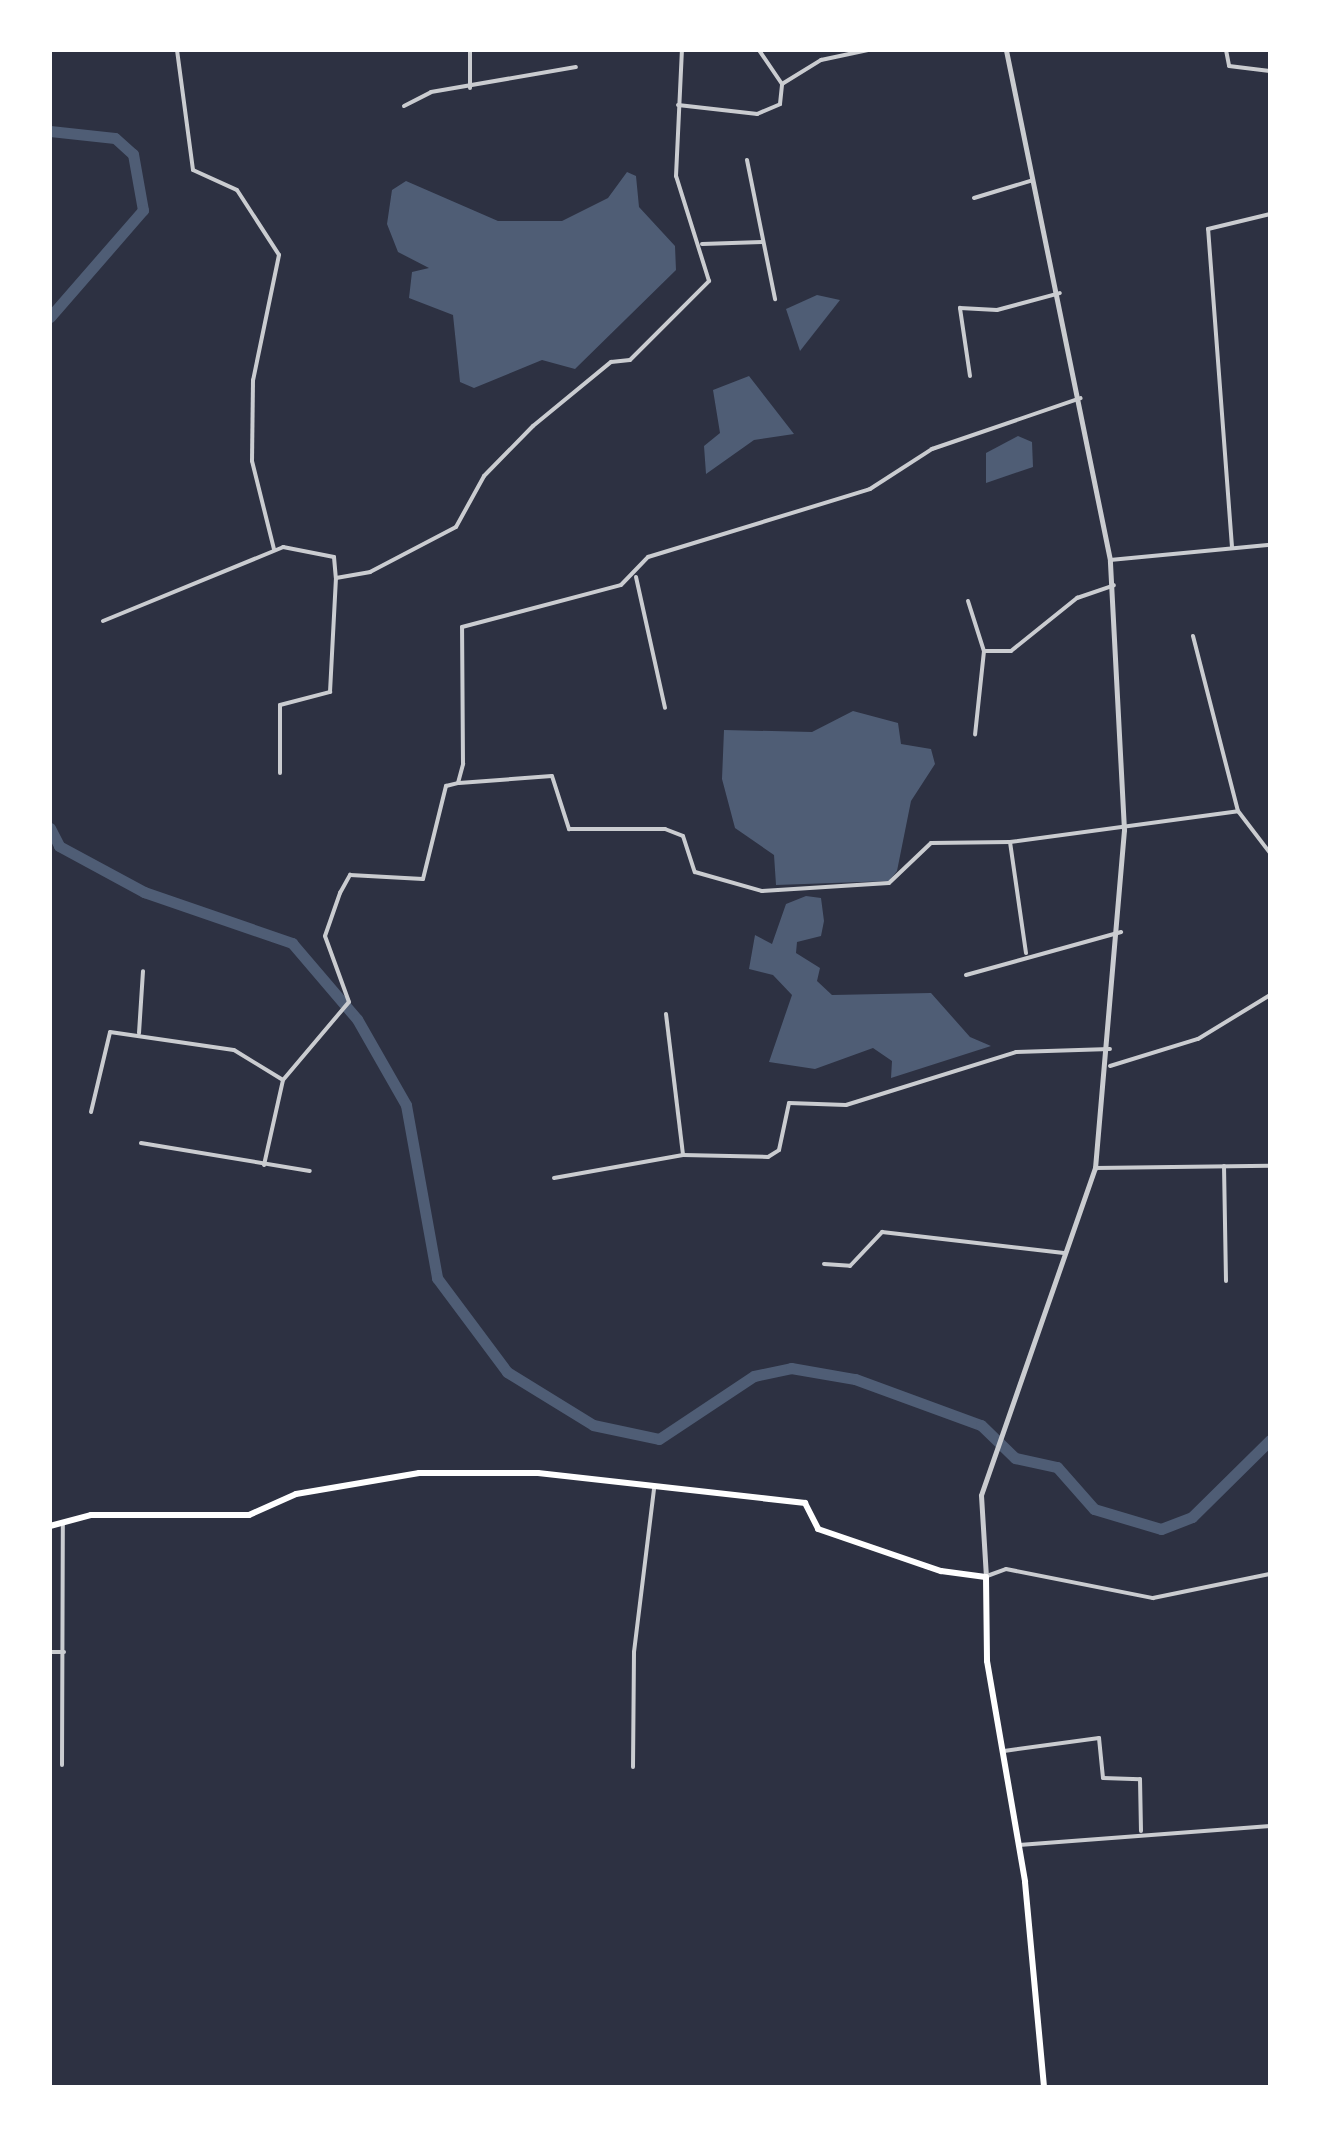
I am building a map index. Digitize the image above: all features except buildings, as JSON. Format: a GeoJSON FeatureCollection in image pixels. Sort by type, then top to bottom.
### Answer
{"type":"FeatureCollection","features":[{"type":"Feature","properties":{"kind":"main road"},"geometry":{"type":"LineString","coordinates":[[50,1526],[249,1515],[296,1494],[419,1474],[538,1473],[805,1504],[818,1529],[941,1571],[986,1577],[987,1661],[1019,1845],[1044,2087]]}},
{"type":"Feature","properties":{"kind":"street"},"geometry":{"type":"LineString","coordinates":[[177,50],[196,178],[237,190],[279,255],[253,380],[252,460],[274,549]]}},
{"type":"Feature","properties":{"kind":"street"},"geometry":{"type":"LineString","coordinates":[[470,50],[470,88]]}},
{"type":"Feature","properties":{"kind":"street"},"geometry":{"type":"LineString","coordinates":[[336,578],[370,572],[456,526],[484,476],[532,426],[611,362],[630,360],[703,290],[711,267],[702,244],[686,222],[676,176],[682,50]]}},
{"type":"Feature","properties":{"kind":"street"},"geometry":{"type":"LineString","coordinates":[[678,105],[757,114],[780,104],[782,84],[759,50]]}},
{"type":"Feature","properties":{"kind":"street"},"geometry":{"type":"LineString","coordinates":[[782,84],[821,60],[868,50]]}},
{"type":"Feature","properties":{"kind":"street"},"geometry":{"type":"LineString","coordinates":[[1006,50],[1030,181],[1060,293],[1114,585],[1124,830],[1121,932],[1110,1066],[1095,1168],[982,1495],[986,1577],[1006,1569],[1153,1598],[1270,1574]]}},
{"type":"Feature","properties":{"kind":"street"},"geometry":{"type":"LineString","coordinates":[[1226,50],[1229,66],[1270,71]]}},
{"type":"Feature","properties":{"kind":"street"},"geometry":{"type":"LineString","coordinates":[[404,106],[576,67]]}},
{"type":"Feature","properties":{"kind":"street"},"geometry":{"type":"LineString","coordinates":[[747,160],[775,298]]}},
{"type":"Feature","properties":{"kind":"street"},"geometry":{"type":"LineString","coordinates":[[974,198],[1030,181]]}},
{"type":"Feature","properties":{"kind":"street"},"geometry":{"type":"LineString","coordinates":[[1232,547],[1208,228],[1270,214]]}},
{"type":"Feature","properties":{"kind":"street"},"geometry":{"type":"LineString","coordinates":[[702,244],[762,242]]}},
{"type":"Feature","properties":{"kind":"street"},"geometry":{"type":"LineString","coordinates":[[970,376],[960,308],[997,310],[1060,293]]}},
{"type":"Feature","properties":{"kind":"street"},"geometry":{"type":"LineString","coordinates":[[458,783],[462,627],[636,576],[648,556],[870,490],[932,449],[1080,398]]}},
{"type":"Feature","properties":{"kind":"street"},"geometry":{"type":"LineString","coordinates":[[1110,560],[1270,545]]}},
{"type":"Feature","properties":{"kind":"street"},"geometry":{"type":"LineString","coordinates":[[102,621],[274,549],[334,558],[330,692],[280,705],[280,773]]}},
{"type":"Feature","properties":{"kind":"street"},"geometry":{"type":"LineString","coordinates":[[636,576],[665,708]]}},
{"type":"Feature","properties":{"kind":"street"},"geometry":{"type":"LineString","coordinates":[[984,650],[1010,651],[1064,606],[1114,585]]}},
{"type":"Feature","properties":{"kind":"street"},"geometry":{"type":"LineString","coordinates":[[968,601],[984,650],[976,735]]}},
{"type":"Feature","properties":{"kind":"street"},"geometry":{"type":"LineString","coordinates":[[1193,636],[1238,811],[1270,853]]}},
{"type":"Feature","properties":{"kind":"street"},"geometry":{"type":"LineString","coordinates":[[264,1165],[283,1080],[349,1002],[325,936],[340,893],[350,875],[423,879],[446,786],[552,776],[569,829],[664,829],[683,836],[695,872],[762,891],[889,883],[931,843],[1010,842],[1124,830],[1238,811]]}},
{"type":"Feature","properties":{"kind":"street"},"geometry":{"type":"LineString","coordinates":[[1010,842],[1026,953]]}},
{"type":"Feature","properties":{"kind":"street"},"geometry":{"type":"LineString","coordinates":[[966,975],[1026,953],[1121,932]]}},
{"type":"Feature","properties":{"kind":"street"},"geometry":{"type":"LineString","coordinates":[[138,1033],[143,971]]}},
{"type":"Feature","properties":{"kind":"street"},"geometry":{"type":"LineString","coordinates":[[1110,1066],[1198,1038],[1270,995]]}},
{"type":"Feature","properties":{"kind":"street"},"geometry":{"type":"LineString","coordinates":[[666,1014],[683,1155]]}},
{"type":"Feature","properties":{"kind":"street"},"geometry":{"type":"LineString","coordinates":[[91,1112],[110,1032],[138,1033],[234,1050],[283,1080]]}},
{"type":"Feature","properties":{"kind":"street"},"geometry":{"type":"LineString","coordinates":[[554,1178],[683,1155],[775,1155],[789,1103],[846,1105],[1016,1052],[1110,1049]]}},
{"type":"Feature","properties":{"kind":"street"},"geometry":{"type":"LineString","coordinates":[[141,1143],[310,1171]]}},
{"type":"Feature","properties":{"kind":"street"},"geometry":{"type":"LineString","coordinates":[[1224,1166],[1226,1280]]}},
{"type":"Feature","properties":{"kind":"street"},"geometry":{"type":"LineString","coordinates":[[1095,1168],[1270,1166]]}},
{"type":"Feature","properties":{"kind":"street"},"geometry":{"type":"LineString","coordinates":[[824,1264],[850,1266],[882,1232],[1064,1253]]}},
{"type":"Feature","properties":{"kind":"street"},"geometry":{"type":"LineString","coordinates":[[633,1766],[634,1652],[654,1488]]}},
{"type":"Feature","properties":{"kind":"street"},"geometry":{"type":"LineString","coordinates":[[62,1765],[63,1523]]}},
{"type":"Feature","properties":{"kind":"street"},"geometry":{"type":"LineString","coordinates":[[50,1652],[64,1652]]}},
{"type":"Feature","properties":{"kind":"street"},"geometry":{"type":"LineString","coordinates":[[1004,1751],[1099,1738],[1102,1778],[1140,1779],[1142,1831]]}},
{"type":"Feature","properties":{"kind":"street"},"geometry":{"type":"LineString","coordinates":[[1019,1845],[1142,1831],[1270,1826]]}},
{"type":"Feature","properties":{"kind":"water"},"geometry":{"type":"Polygon","coordinates":[[[627,172],[636,176],[639,207],[675,246],[676,270],[575,369],[542,360],[474,388],[460,382],[453,315],[409,298],[412,272],[429,268],[398,252],[387,224],[392,190],[406,181],[498,221],[562,221],[608,198],[627,172]]]}},
{"type":"Feature","properties":{"kind":"water"},"geometry":{"type":"Polygon","coordinates":[[[817,295],[840,300],[800,351],[786,309],[817,295]]]}},
{"type":"Feature","properties":{"kind":"water"},"geometry":{"type":"Polygon","coordinates":[[[749,376],[794,434],[754,440],[706,474],[704,446],[720,433],[713,390],[749,376]]]}},
{"type":"Feature","properties":{"kind":"water"},"geometry":{"type":"Polygon","coordinates":[[[1018,436],[1032,442],[1033,467],[986,483],[986,453],[1018,436]]]}},
{"type":"Feature","properties":{"kind":"water"},"geometry":{"type":"Polygon","coordinates":[[[853,711],[898,723],[901,744],[931,749],[935,764],[911,801],[897,871],[889,881],[776,885],[774,855],[735,828],[722,779],[724,730],[812,732],[853,711]]]}},
{"type":"Feature","properties":{"kind":"water"},"geometry":{"type":"Polygon","coordinates":[[[806,896],[821,898],[824,921],[821,936],[797,942],[796,953],[820,968],[817,981],[832,995],[931,993],[970,1037],[991,1046],[891,1078],[892,1061],[873,1048],[815,1069],[769,1062],[792,995],[773,975],[749,969],[755,935],[772,944],[786,904],[806,896]]]}},
{"type":"Feature","properties":{"kind":"waterway"},"geometry":{"type":"LineString","coordinates":[[50,131],[115,138],[133,154],[143,210],[50,317]]}},
{"type":"Feature","properties":{"kind":"waterway"},"geometry":{"type":"LineString","coordinates":[[50,828],[59,846],[144,892],[292,943],[357,1019],[406,1105],[437,1278],[507,1372],[593,1425],[659,1439],[754,1376],[791,1368],[855,1379],[981,1425],[1015,1458],[1057,1467],[1094,1509],[1161,1529],[1192,1517],[1270,1440]]}}]}
